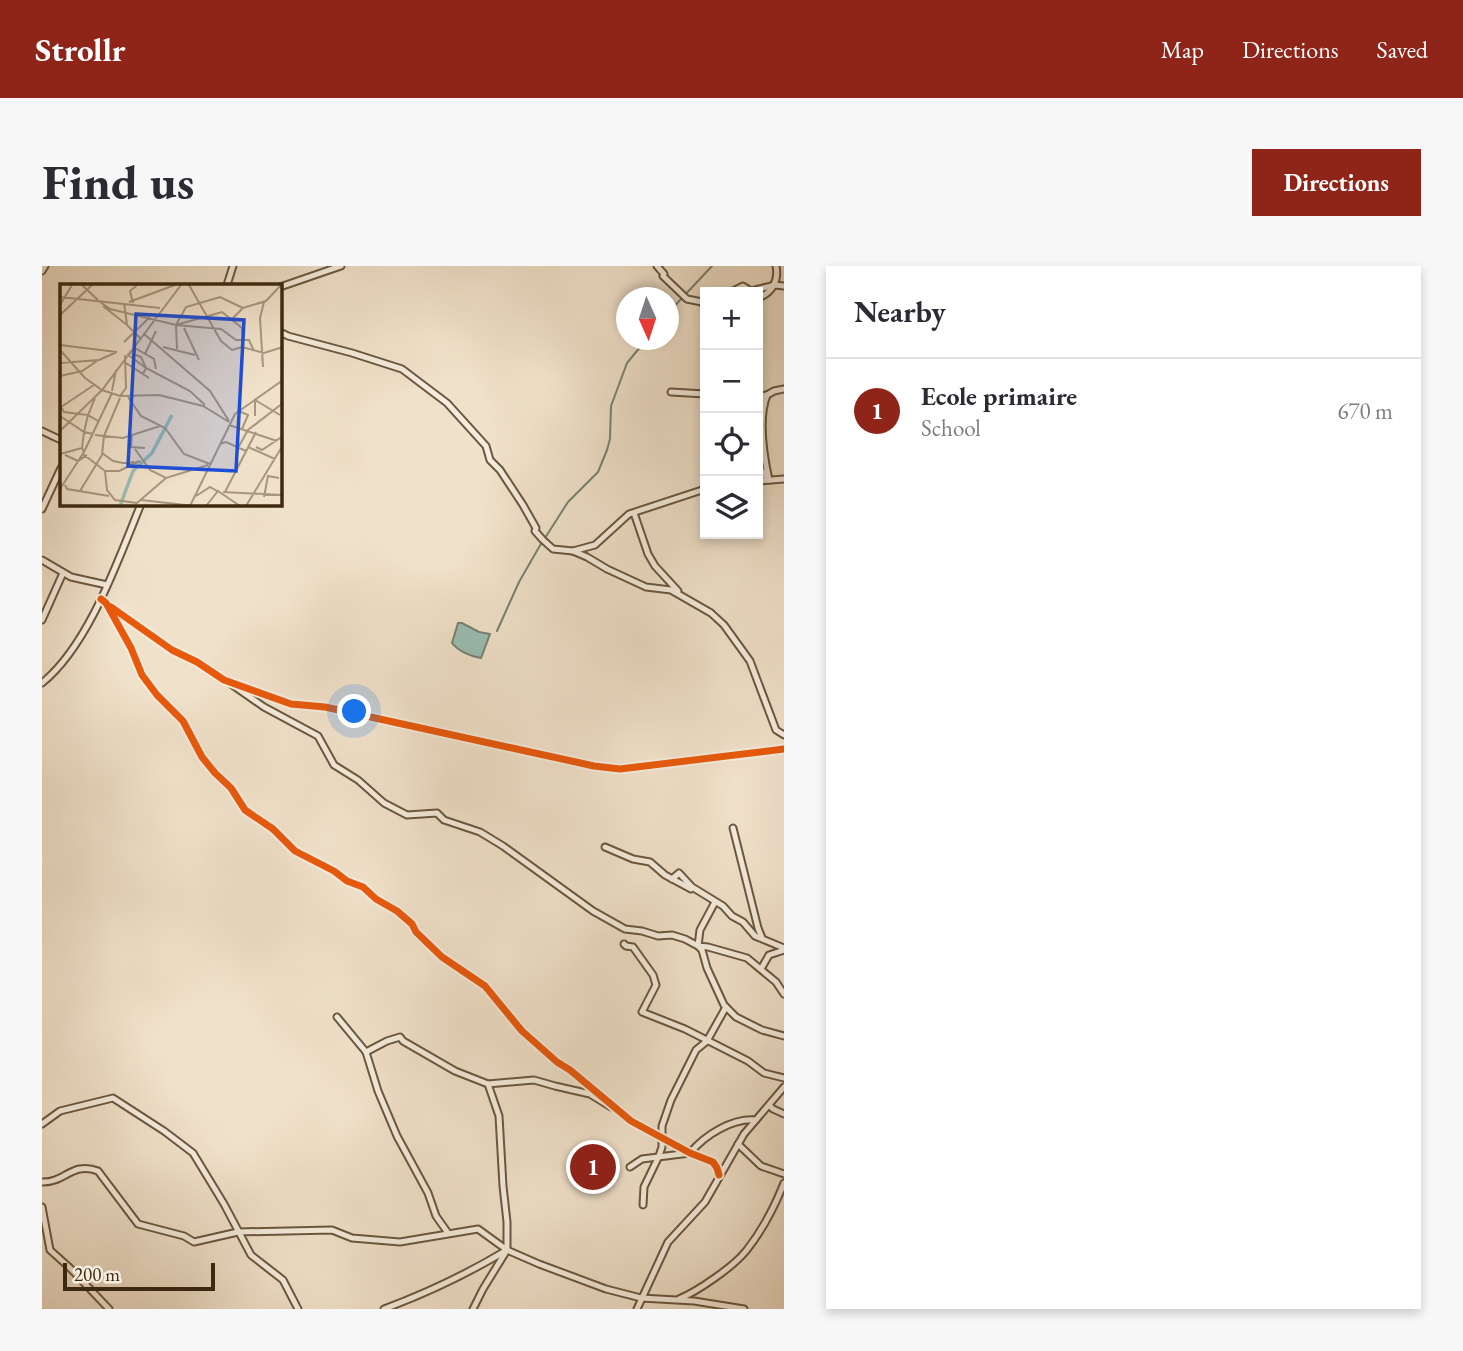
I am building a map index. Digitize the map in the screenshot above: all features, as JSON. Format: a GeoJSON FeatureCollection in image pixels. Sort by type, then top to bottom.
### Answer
{"type":"FeatureCollection","features":[{"type":"Feature","properties":{"kind":"street"},"geometry":{"type":"LineString","coordinates":[[42,271],[45,266]]}},
{"type":"Feature","properties":{"kind":"street"},"geometry":{"type":"LineString","coordinates":[[228,284],[233,266]]}},
{"type":"Feature","properties":{"kind":"street"},"geometry":{"type":"LineString","coordinates":[[282,286],[341,266]]}},
{"type":"Feature","properties":{"kind":"street"},"geometry":{"type":"LineString","coordinates":[[657,266],[663,276],[687,299],[700,302]]}},
{"type":"Feature","properties":{"kind":"street"},"geometry":{"type":"LineString","coordinates":[[763,296],[775,285],[778,270],[776,266]]}},
{"type":"Feature","properties":{"kind":"street"},"geometry":{"type":"LineString","coordinates":[[763,288],[784,286]]}},
{"type":"Feature","properties":{"kind":"street"},"geometry":{"type":"LineString","coordinates":[[282,333],[402,369],[447,403],[486,446],[489,460],[500,470],[523,505],[536,528],[535,531],[553,549],[573,551],[646,587],[671,590],[711,613],[724,625],[750,661],[776,730],[784,735]]}},
{"type":"Feature","properties":{"kind":"street"},"geometry":{"type":"LineString","coordinates":[[769,480],[763,454],[764,404],[774,391],[784,389]]}},
{"type":"Feature","properties":{"kind":"street"},"geometry":{"type":"LineString","coordinates":[[671,392],[700,396]]}},
{"type":"Feature","properties":{"kind":"street"},"geometry":{"type":"LineString","coordinates":[[763,395],[768,396]]}},
{"type":"Feature","properties":{"kind":"street"},"geometry":{"type":"LineString","coordinates":[[42,432],[60,440]]}},
{"type":"Feature","properties":{"kind":"street"},"geometry":{"type":"LineString","coordinates":[[42,509],[60,470]]}},
{"type":"Feature","properties":{"kind":"street"},"geometry":{"type":"LineString","coordinates":[[763,472],[769,480]]}},
{"type":"Feature","properties":{"kind":"street"},"geometry":{"type":"LineString","coordinates":[[763,481],[784,479]]}},
{"type":"Feature","properties":{"kind":"street"},"geometry":{"type":"LineString","coordinates":[[573,551],[595,545],[629,514],[700,491]]}},
{"type":"Feature","properties":{"kind":"street"},"geometry":{"type":"LineString","coordinates":[[42,683],[66,658],[103,601],[107,585],[140,506]]}},
{"type":"Feature","properties":{"kind":"street"},"geometry":{"type":"LineString","coordinates":[[634,513],[655,566],[682,595]]}},
{"type":"Feature","properties":{"kind":"street"},"geometry":{"type":"LineString","coordinates":[[42,560],[71,578],[107,585]]}},
{"type":"Feature","properties":{"kind":"street"},"geometry":{"type":"LineString","coordinates":[[42,620],[64,573]]}},
{"type":"Feature","properties":{"kind":"street"},"geometry":{"type":"LineString","coordinates":[[103,601],[172,650],[197,662],[264,706],[318,736],[334,765],[358,780],[384,803],[407,814],[437,813],[444,820],[480,832],[593,911],[625,929],[657,936],[671,935],[698,946],[726,1007],[736,1017],[784,1037]]}},
{"type":"Feature","properties":{"kind":"street"},"geometry":{"type":"LineString","coordinates":[[103,601],[131,648],[142,675],[183,721],[202,757],[231,788],[245,810],[273,828],[295,851],[334,871],[347,881],[363,887],[376,900],[397,911],[442,957],[485,986],[522,1031],[557,1062],[631,1121],[662,1139],[713,1162],[719,1175]]}},
{"type":"Feature","properties":{"kind":"street"},"geometry":{"type":"LineString","coordinates":[[224,680],[291,704],[325,707],[594,766],[620,769],[784,749]]}},
{"type":"Feature","properties":{"kind":"street"},"geometry":{"type":"LineString","coordinates":[[733,828],[762,938]]}},
{"type":"Feature","properties":{"kind":"street"},"geometry":{"type":"LineString","coordinates":[[605,847],[633,859],[650,862],[672,879],[680,873],[699,893],[723,906],[755,936],[784,949]]}},
{"type":"Feature","properties":{"kind":"street"},"geometry":{"type":"LineString","coordinates":[[698,946],[701,930],[715,902]]}},
{"type":"Feature","properties":{"kind":"street"},"geometry":{"type":"LineString","coordinates":[[624,944],[633,947],[653,975],[656,985],[642,1012],[685,1029],[764,1073],[784,1078]]}},
{"type":"Feature","properties":{"kind":"street"},"geometry":{"type":"LineString","coordinates":[[698,946],[747,958],[776,982],[784,994]]}},
{"type":"Feature","properties":{"kind":"street"},"geometry":{"type":"LineString","coordinates":[[761,970],[769,955],[784,949]]}},
{"type":"Feature","properties":{"kind":"street"},"geometry":{"type":"LineString","coordinates":[[643,1205],[644,1187],[659,1156],[662,1126],[671,1100],[696,1050],[707,1041],[726,1007]]}},
{"type":"Feature","properties":{"kind":"street"},"geometry":{"type":"LineString","coordinates":[[337,1017],[366,1052],[378,1091],[397,1136],[428,1193],[436,1216],[448,1233]]}},
{"type":"Feature","properties":{"kind":"street"},"geometry":{"type":"LineString","coordinates":[[366,1052],[400,1037],[455,1071],[488,1084],[534,1080],[590,1094],[617,1110]]}},
{"type":"Feature","properties":{"kind":"street"},"geometry":{"type":"LineString","coordinates":[[570,1070],[577,1090]]}},
{"type":"Feature","properties":{"kind":"street"},"geometry":{"type":"LineString","coordinates":[[473,1309],[507,1250],[499,1116],[488,1084]]}},
{"type":"Feature","properties":{"kind":"street"},"geometry":{"type":"LineString","coordinates":[[637,1309],[668,1242],[705,1202],[738,1144],[784,1087]]}},
{"type":"Feature","properties":{"kind":"street"},"geometry":{"type":"LineString","coordinates":[[42,1124],[60,1111],[113,1098],[164,1131],[192,1153],[224,1204],[251,1255],[283,1280],[298,1309]]}},
{"type":"Feature","properties":{"kind":"street"},"geometry":{"type":"LineString","coordinates":[[769,1105],[784,1114]]}},
{"type":"Feature","properties":{"kind":"street"},"geometry":{"type":"LineString","coordinates":[[630,1167],[642,1159],[690,1153],[700,1142],[724,1127],[756,1120]]}},
{"type":"Feature","properties":{"kind":"street"},"geometry":{"type":"LineString","coordinates":[[738,1144],[761,1166],[784,1174]]}},
{"type":"Feature","properties":{"kind":"street"},"geometry":{"type":"LineString","coordinates":[[42,1182],[52,1182],[73,1170],[89,1168],[98,1171],[138,1224],[194,1241],[239,1232],[332,1230],[352,1238],[400,1242],[478,1228],[507,1250],[595,1285],[641,1298],[694,1301],[744,1309]]}},
{"type":"Feature","properties":{"kind":"street"},"geometry":{"type":"LineString","coordinates":[[676,1301],[695,1292],[746,1251],[773,1208],[784,1183]]}},
{"type":"Feature","properties":{"kind":"street"},"geometry":{"type":"LineString","coordinates":[[42,1208],[50,1250],[109,1309]]}},
{"type":"Feature","properties":{"kind":"street"},"geometry":{"type":"LineString","coordinates":[[384,1309],[423,1295],[507,1250]]}},
{"type":"Feature","properties":{"kind":"street"},"geometry":{"type":"LineString","coordinates":[[658,1300],[663,1309]]}},
{"type":"Feature","properties":{"kind":"water"},"geometry":{"type":"Polygon","coordinates":[[[458,623],[490,634],[481,658],[465,653],[452,643],[458,623]]]}},
{"type":"Feature","properties":{"kind":"waterway"},"geometry":{"type":"LineString","coordinates":[[679,301],[712,266]]}},
{"type":"Feature","properties":{"kind":"waterway"},"geometry":{"type":"LineString","coordinates":[[545,538],[568,502],[598,472],[610,439],[611,406],[627,363],[638,350]]}},
{"type":"Feature","properties":{"kind":"waterway"},"geometry":{"type":"LineString","coordinates":[[497,631],[519,582],[542,542]]}},
{"type":"Feature","properties":{"kind":"cycle path"},"geometry":{"type":"LineString","coordinates":[[101,599],[106,603],[131,648],[142,675],[157,695],[183,721],[202,757],[231,788],[245,810],[273,829],[295,851],[334,871],[347,881],[363,887],[376,899],[397,911],[442,957],[485,986],[522,1031],[557,1062],[631,1121],[690,1153],[713,1162],[719,1175]]}},
{"type":"Feature","properties":{"kind":"cycle path"},"geometry":{"type":"LineString","coordinates":[[111,607],[172,650],[224,680],[291,704],[325,707],[594,766],[620,769],[784,749]]}},
{"type":"Feature","properties":{"kind":"place","name":"Ecole primaire"},"geometry":{"type":"Point","coordinates":[593,1167]}}]}
